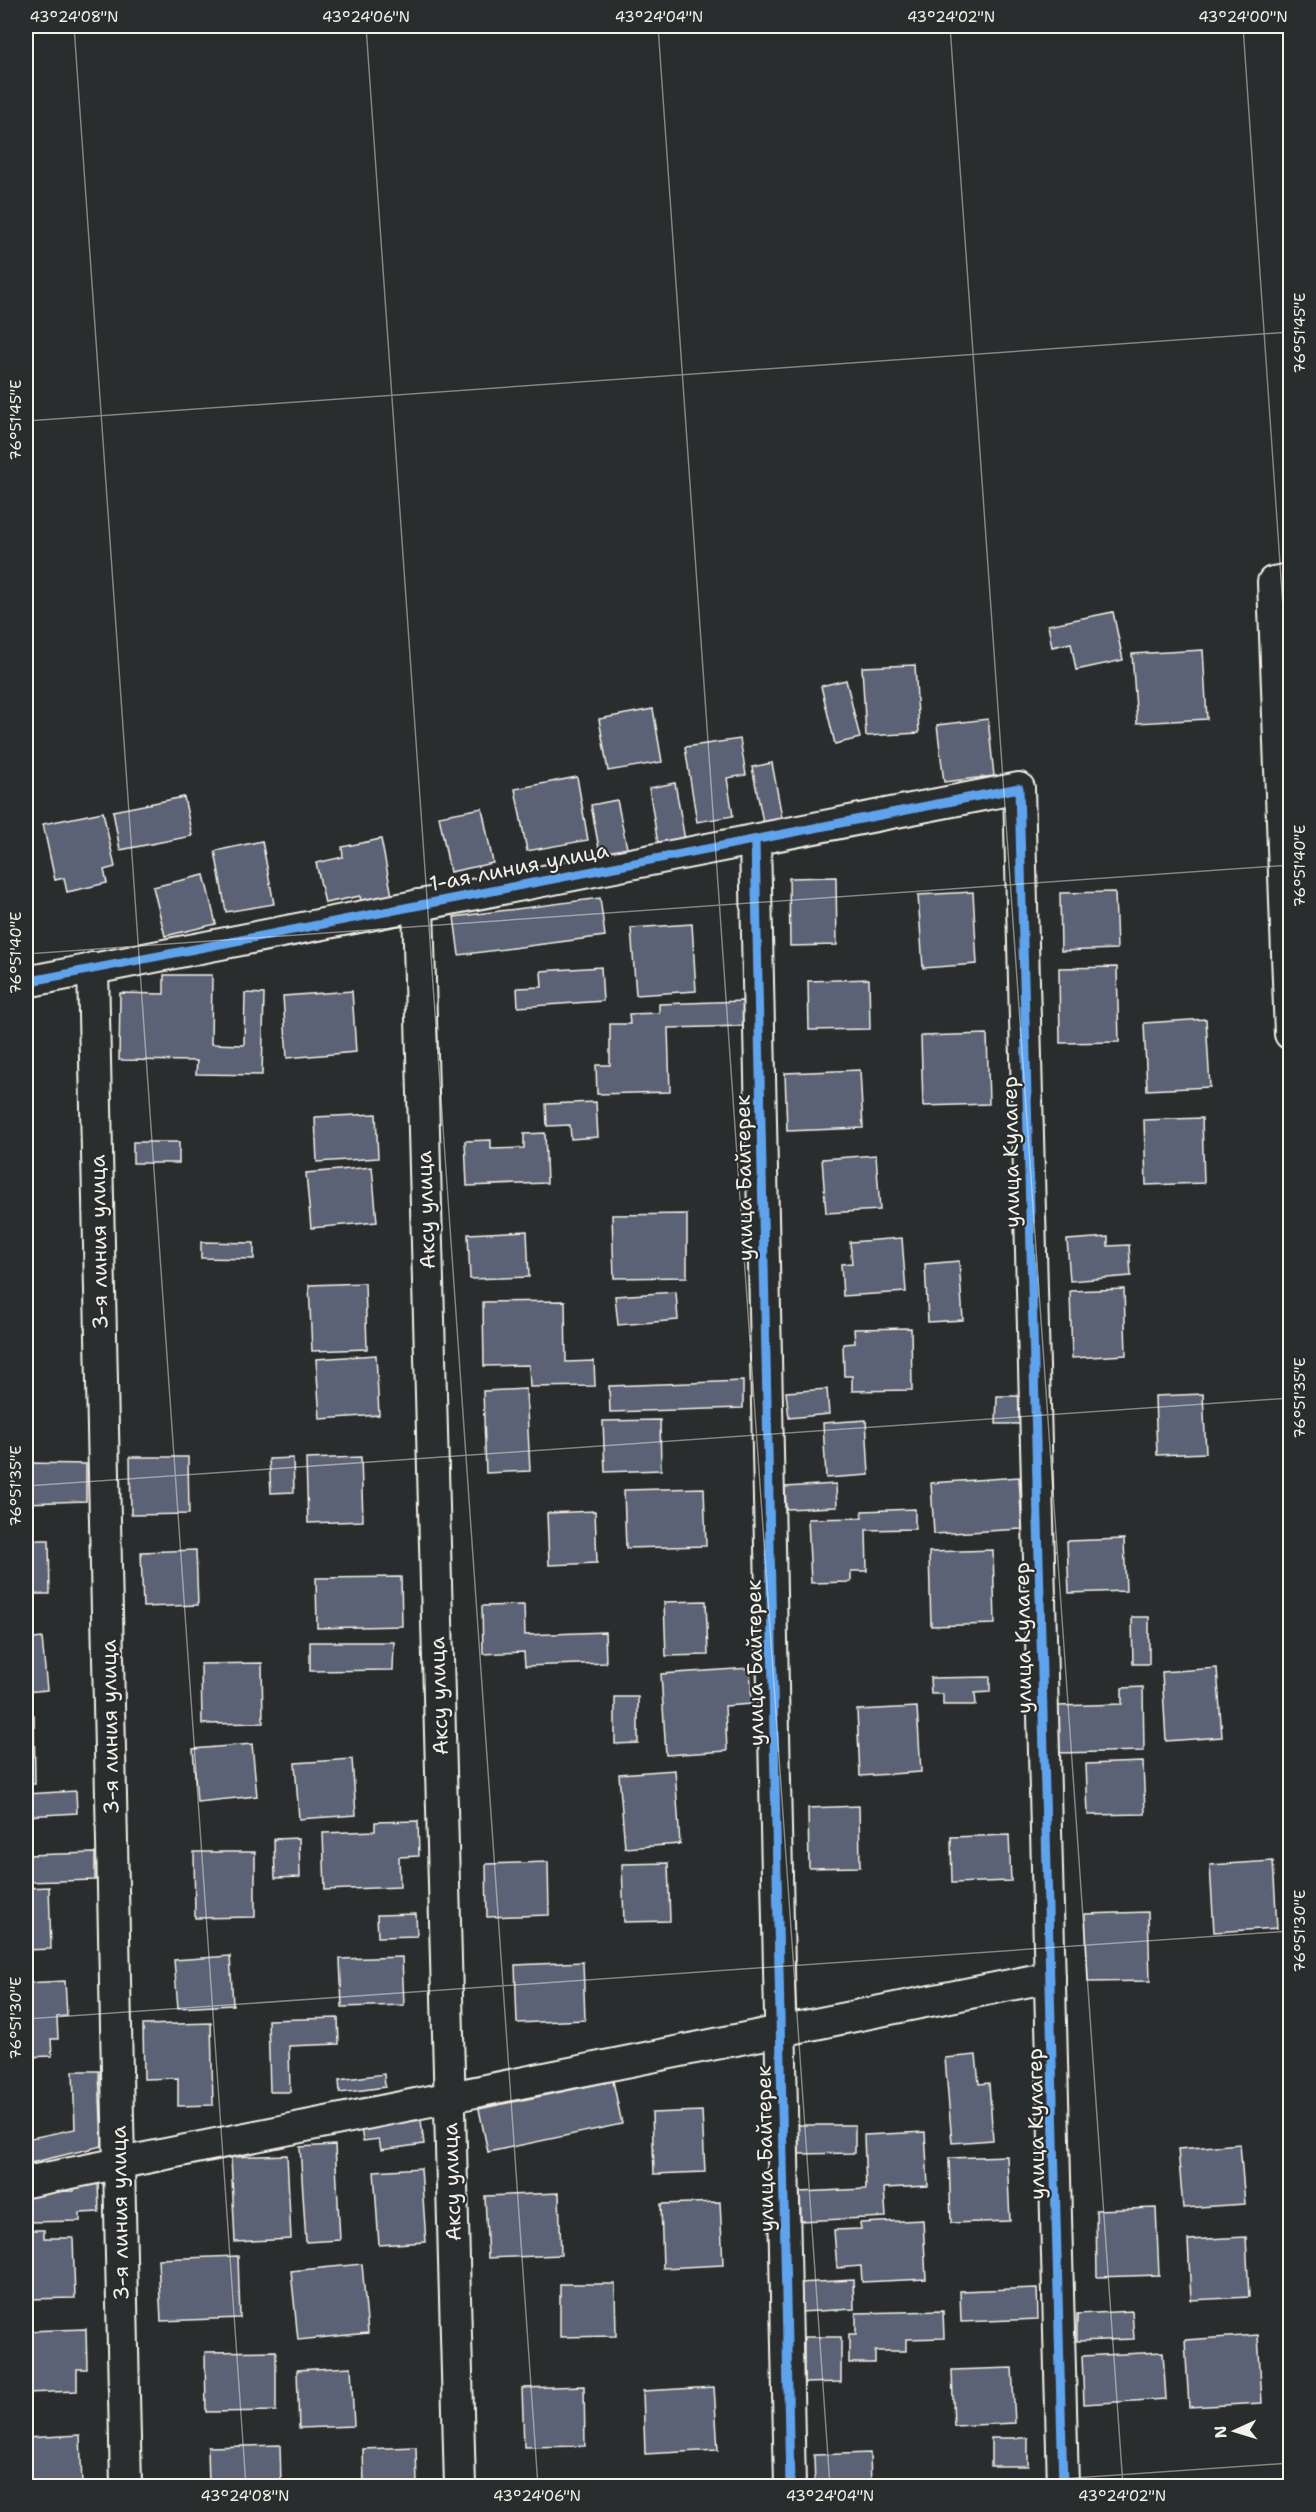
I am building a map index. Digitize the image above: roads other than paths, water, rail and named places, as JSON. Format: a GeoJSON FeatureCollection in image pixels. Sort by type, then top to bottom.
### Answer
{"type":"FeatureCollection","features":[{"type":"Feature","properties":{"kind":"street"},"geometry":{"type":"LineString","coordinates":[[1282,580],[1290,1034]]}},
{"type":"Feature","properties":{"kind":"street","name":"1-ая линия улица"},"geometry":{"type":"LineString","coordinates":[[26,982],[1019,788]]}},
{"type":"Feature","properties":{"kind":"street","name":"улица Кулагер"},"geometry":{"type":"LineString","coordinates":[[1019,788],[1063,2487]]}},
{"type":"Feature","properties":{"kind":"street","name":"улица Байтерек"},"geometry":{"type":"LineString","coordinates":[[755,840],[790,2487]]}},
{"type":"Feature","properties":{"kind":"street","name":"Аксу улица"},"geometry":{"type":"LineString","coordinates":[[418,905],[460,2487]]}},
{"type":"Feature","properties":{"kind":"street","name":"3-я линия улица"},"geometry":{"type":"LineString","coordinates":[[93,968],[126,2487]]}},
{"type":"Feature","properties":{"kind":"street"},"geometry":{"type":"LineString","coordinates":[[26,2182],[1050,1977]]}}]}
